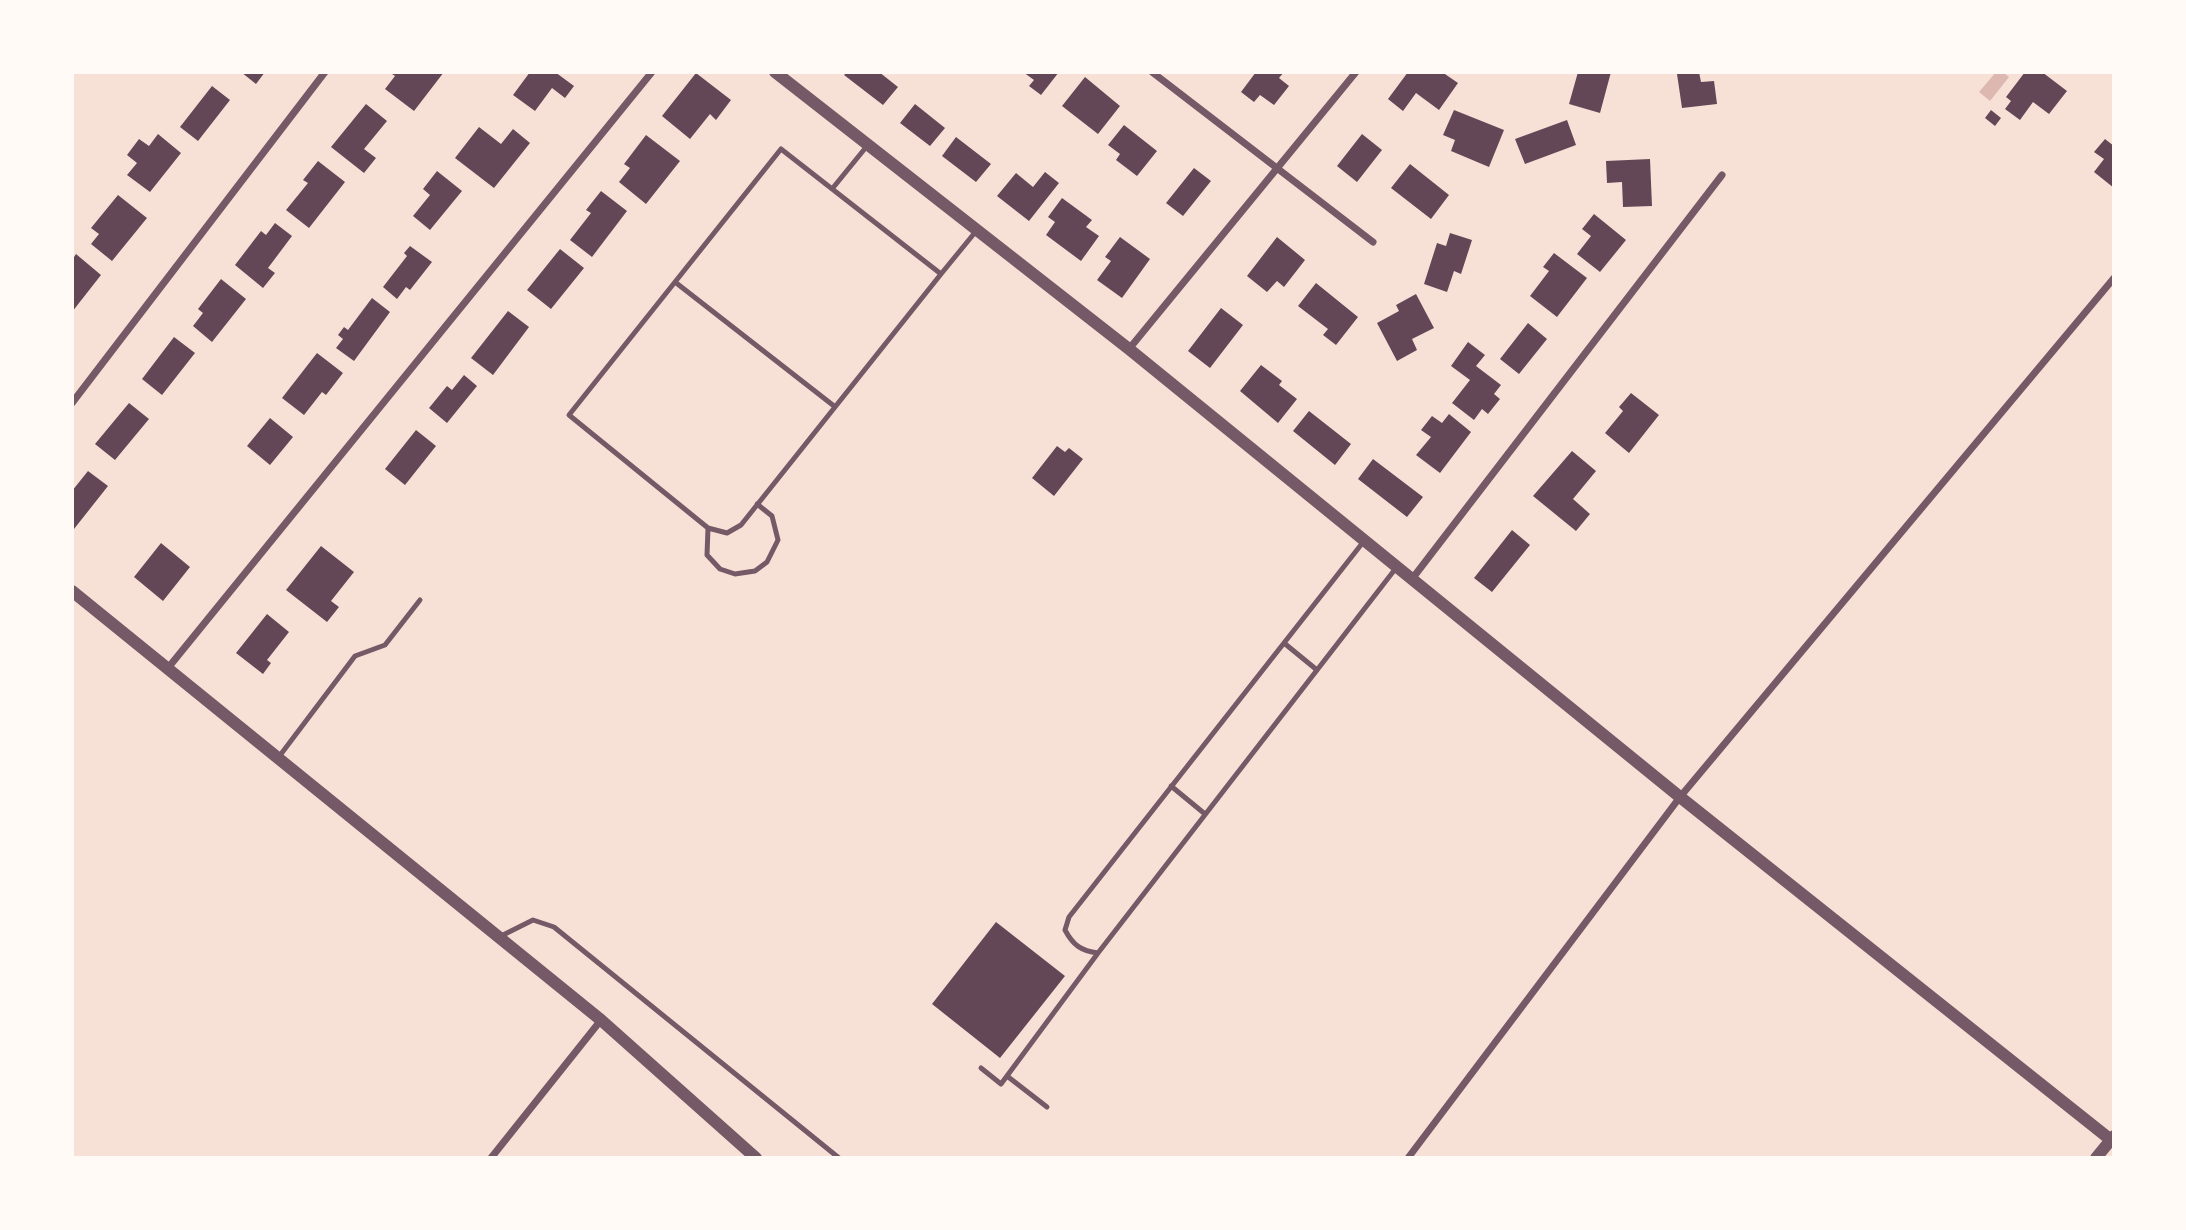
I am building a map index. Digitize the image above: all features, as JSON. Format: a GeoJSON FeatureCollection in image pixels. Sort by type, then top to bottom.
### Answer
{"type":"FeatureCollection","features":[{"type":"Feature","properties":{"kind":"street"},"geometry":{"type":"LineString","coordinates":[[72,403],[324,72]]}},
{"type":"Feature","properties":{"kind":"street"},"geometry":{"type":"LineString","coordinates":[[168,668],[652,72]]}},
{"type":"Feature","properties":{"kind":"street"},"geometry":{"type":"LineString","coordinates":[[775,72],[1129,349],[1396,568],[2113,1140],[2096,1158]]}},
{"type":"Feature","properties":{"kind":"street"},"geometry":{"type":"LineString","coordinates":[[1152,72],[1373,242]]}},
{"type":"Feature","properties":{"kind":"street"},"geometry":{"type":"LineString","coordinates":[[1129,349],[1356,72]]}},
{"type":"Feature","properties":{"kind":"street"},"geometry":{"type":"LineString","coordinates":[[1411,580],[1722,174]]}},
{"type":"Feature","properties":{"kind":"street"},"geometry":{"type":"LineString","coordinates":[[1408,1158],[1681,797],[2114,278]]}},
{"type":"Feature","properties":{"kind":"street"},"geometry":{"type":"LineString","coordinates":[[72,591],[601,1020],[756,1158]]}},
{"type":"Feature","properties":{"kind":"street"},"geometry":{"type":"LineString","coordinates":[[491,1158],[601,1020]]}},
{"type":"Feature","properties":{"kind":"lane"},"geometry":{"type":"LineString","coordinates":[[832,189],[867,145]]}},
{"type":"Feature","properties":{"kind":"lane"},"geometry":{"type":"LineString","coordinates":[[941,274],[781,149],[569,415],[709,528],[727,533],[741,525],[977,230]]}},
{"type":"Feature","properties":{"kind":"lane"},"geometry":{"type":"LineString","coordinates":[[675,282],[834,406]]}},
{"type":"Feature","properties":{"kind":"lane"},"geometry":{"type":"LineString","coordinates":[[709,528],[707,555],[720,569],[735,573],[755,571],[767,562],[778,540],[772,516],[757,504]]}},
{"type":"Feature","properties":{"kind":"lane"},"geometry":{"type":"LineString","coordinates":[[1098,953],[1084,951],[1072,942],[1065,930],[1069,916],[1364,541]]}},
{"type":"Feature","properties":{"kind":"lane"},"geometry":{"type":"LineString","coordinates":[[981,1068],[1001,1084],[1098,953],[1396,568]]}},
{"type":"Feature","properties":{"kind":"lane"},"geometry":{"type":"LineString","coordinates":[[278,758],[355,656],[385,645],[419,600]]}},
{"type":"Feature","properties":{"kind":"lane"},"geometry":{"type":"LineString","coordinates":[[1284,643],[1317,670]]}},
{"type":"Feature","properties":{"kind":"lane"},"geometry":{"type":"LineString","coordinates":[[1171,786],[1205,814]]}},
{"type":"Feature","properties":{"kind":"lane"},"geometry":{"type":"LineString","coordinates":[[499,937],[533,920],[554,928],[839,1158]]}},
{"type":"Feature","properties":{"kind":"lane"},"geometry":{"type":"LineString","coordinates":[[1007,1076],[1046,1107]]}},
{"type":"Feature","properties":{"kind":"shaded area"},"geometry":{"type":"Polygon","coordinates":[[[1996,72],[2003,72],[2009,77],[1990,101],[1979,92],[1996,72]]]}},
{"type":"Feature","properties":{"kind":"building"},"geometry":{"type":"Polygon","coordinates":[[[241,72],[265,72],[256,84],[241,72]]]}},
{"type":"Feature","properties":{"kind":"building"},"geometry":{"type":"Polygon","coordinates":[[[389,72],[444,72],[414,111],[385,89],[395,76],[389,72]]]}},
{"type":"Feature","properties":{"kind":"building"},"geometry":{"type":"Polygon","coordinates":[[[530,72],[555,72],[574,86],[565,98],[552,88],[535,111],[513,95],[530,72]]]}},
{"type":"Feature","properties":{"kind":"building"},"geometry":{"type":"Polygon","coordinates":[[[847,72],[879,72],[898,87],[883,105],[844,75],[847,72]]]}},
{"type":"Feature","properties":{"kind":"building"},"geometry":{"type":"Polygon","coordinates":[[[1023,72],[1059,72],[1041,95],[1029,86],[1034,80],[1023,72]]]}},
{"type":"Feature","properties":{"kind":"building"},"geometry":{"type":"Polygon","coordinates":[[[1256,72],[1284,72],[1279,78],[1289,86],[1274,105],[1260,95],[1254,102],[1241,92],[1256,72]]]}},
{"type":"Feature","properties":{"kind":"building"},"geometry":{"type":"Polygon","coordinates":[[[1408,72],[1442,72],[1458,83],[1439,110],[1416,93],[1403,111],[1388,99],[1408,72]]]}},
{"type":"Feature","properties":{"kind":"building"},"geometry":{"type":"Polygon","coordinates":[[[1578,72],[1611,72],[1600,113],[1569,104],[1578,72]]]}},
{"type":"Feature","properties":{"kind":"building"},"geometry":{"type":"Polygon","coordinates":[[[1699,72],[1701,82],[1714,81],[1717,104],[1682,108],[1677,74],[1699,72]]]}},
{"type":"Feature","properties":{"kind":"building"},"geometry":{"type":"Polygon","coordinates":[[[2025,72],[2042,72],[2067,91],[2049,114],[2033,102],[2020,120],[2005,109],[2011,101],[2006,97],[2025,72]]]}},
{"type":"Feature","properties":{"kind":"building"},"geometry":{"type":"Polygon","coordinates":[[[696,73],[731,100],[716,120],[710,114],[690,139],[662,116],[696,73]]]}},
{"type":"Feature","properties":{"kind":"building"},"geometry":{"type":"Polygon","coordinates":[[[1085,77],[1120,106],[1098,134],[1062,106],[1085,77]]]}},
{"type":"Feature","properties":{"kind":"building"},"geometry":{"type":"Polygon","coordinates":[[[212,86],[230,100],[198,141],[180,127],[212,86]]]}},
{"type":"Feature","properties":{"kind":"building"},"geometry":{"type":"Polygon","coordinates":[[[366,104],[387,121],[364,149],[376,158],[364,173],[331,147],[366,104]]]}},
{"type":"Feature","properties":{"kind":"building"},"geometry":{"type":"Polygon","coordinates":[[[915,104],[945,128],[930,146],[900,123],[915,104]]]}},
{"type":"Feature","properties":{"kind":"building"},"geometry":{"type":"Polygon","coordinates":[[[1454,110],[1504,130],[1489,167],[1451,151],[1455,140],[1443,135],[1454,110]]]}},
{"type":"Feature","properties":{"kind":"building"},"geometry":{"type":"Polygon","coordinates":[[[1991,110],[2001,118],[1995,126],[1985,118],[1991,110]]]}},
{"type":"Feature","properties":{"kind":"building"},"geometry":{"type":"Polygon","coordinates":[[[1567,120],[1576,145],[1525,164],[1515,139],[1567,120]]]}},
{"type":"Feature","properties":{"kind":"building"},"geometry":{"type":"Polygon","coordinates":[[[1124,125],[1157,151],[1137,176],[1116,160],[1120,154],[1108,145],[1124,125]]]}},
{"type":"Feature","properties":{"kind":"building"},"geometry":{"type":"Polygon","coordinates":[[[479,127],[501,144],[513,129],[530,143],[494,188],[455,158],[479,127]]]}},
{"type":"Feature","properties":{"kind":"building"},"geometry":{"type":"Polygon","coordinates":[[[158,134],[181,153],[150,192],[127,175],[137,163],[127,155],[139,139],[149,146],[158,134]]]}},
{"type":"Feature","properties":{"kind":"building"},"geometry":{"type":"Polygon","coordinates":[[[1362,134],[1382,150],[1357,182],[1337,166],[1362,134]]]}},
{"type":"Feature","properties":{"kind":"building"},"geometry":{"type":"Polygon","coordinates":[[[646,135],[680,161],[646,204],[619,182],[630,168],[624,164],[646,135]]]}},
{"type":"Feature","properties":{"kind":"building"},"geometry":{"type":"Polygon","coordinates":[[[956,137],[991,164],[976,182],[942,156],[956,137]]]}},
{"type":"Feature","properties":{"kind":"building"},"geometry":{"type":"Polygon","coordinates":[[[2105,139],[2114,146],[2114,188],[2094,172],[2104,159],[2094,152],[2105,139]]]}},
{"type":"Feature","properties":{"kind":"building"},"geometry":{"type":"Polygon","coordinates":[[[1650,159],[1652,206],[1623,207],[1622,182],[1607,183],[1606,161],[1650,159]]]}},
{"type":"Feature","properties":{"kind":"building"},"geometry":{"type":"Polygon","coordinates":[[[318,161],[345,182],[309,228],[286,210],[308,183],[303,180],[318,161]]]}},
{"type":"Feature","properties":{"kind":"building"},"geometry":{"type":"Polygon","coordinates":[[[1410,164],[1449,195],[1431,219],[1391,188],[1410,164]]]}},
{"type":"Feature","properties":{"kind":"building"},"geometry":{"type":"Polygon","coordinates":[[[1194,168],[1211,181],[1183,216],[1166,203],[1194,168]]]}},
{"type":"Feature","properties":{"kind":"building"},"geometry":{"type":"Polygon","coordinates":[[[437,171],[462,191],[430,230],[413,216],[430,195],[423,189],[437,171]]]}},
{"type":"Feature","properties":{"kind":"building"},"geometry":{"type":"Polygon","coordinates":[[[1045,172],[1059,183],[1029,221],[997,196],[1016,173],[1033,187],[1045,172]]]}},
{"type":"Feature","properties":{"kind":"building"},"geometry":{"type":"Polygon","coordinates":[[[601,191],[627,211],[592,257],[570,240],[591,213],[586,210],[601,191]]]}},
{"type":"Feature","properties":{"kind":"building"},"geometry":{"type":"Polygon","coordinates":[[[118,195],[147,218],[112,261],[91,244],[99,234],[91,228],[118,195]]]}},
{"type":"Feature","properties":{"kind":"building"},"geometry":{"type":"Polygon","coordinates":[[[1062,198],[1092,220],[1086,227],[1099,236],[1081,261],[1046,235],[1055,222],[1048,217],[1062,198]]]}},
{"type":"Feature","properties":{"kind":"building"},"geometry":{"type":"Polygon","coordinates":[[[1594,214],[1626,240],[1600,272],[1577,254],[1591,236],[1582,229],[1594,214]]]}},
{"type":"Feature","properties":{"kind":"building"},"geometry":{"type":"Polygon","coordinates":[[[275,223],[292,236],[268,268],[275,273],[263,288],[235,265],[261,231],[266,235],[275,223]]]}},
{"type":"Feature","properties":{"kind":"building"},"geometry":{"type":"Polygon","coordinates":[[[1450,233],[1472,240],[1461,274],[1454,271],[1447,292],[1424,284],[1437,243],[1446,246],[1450,233]]]}},
{"type":"Feature","properties":{"kind":"building"},"geometry":{"type":"Polygon","coordinates":[[[1120,237],[1150,259],[1122,298],[1097,280],[1111,261],[1105,257],[1120,237]]]}},
{"type":"Feature","properties":{"kind":"building"},"geometry":{"type":"Polygon","coordinates":[[[1277,237],[1305,260],[1284,287],[1277,281],[1267,292],[1247,276],[1277,237]]]}},
{"type":"Feature","properties":{"kind":"building"},"geometry":{"type":"Polygon","coordinates":[[[410,246],[432,262],[410,290],[406,287],[397,299],[383,287],[407,256],[404,253],[410,246]]]}},
{"type":"Feature","properties":{"kind":"building"},"geometry":{"type":"Polygon","coordinates":[[[560,249],[584,268],[551,309],[527,290],[560,249]]]}},
{"type":"Feature","properties":{"kind":"building"},"geometry":{"type":"Polygon","coordinates":[[[1554,253],[1587,278],[1557,317],[1530,296],[1549,271],[1543,267],[1554,253]]]}},
{"type":"Feature","properties":{"kind":"building"},"geometry":{"type":"Polygon","coordinates":[[[76,254],[101,275],[72,312],[72,260],[76,254]]]}},
{"type":"Feature","properties":{"kind":"building"},"geometry":{"type":"Polygon","coordinates":[[[221,279],[246,299],[212,342],[193,326],[203,313],[198,309],[221,279]]]}},
{"type":"Feature","properties":{"kind":"building"},"geometry":{"type":"Polygon","coordinates":[[[1316,283],[1358,317],[1336,345],[1323,335],[1328,329],[1298,306],[1316,283]]]}},
{"type":"Feature","properties":{"kind":"building"},"geometry":{"type":"Polygon","coordinates":[[[1416,294],[1434,328],[1412,339],[1417,350],[1397,361],[1377,323],[1399,311],[1396,305],[1416,294]]]}},
{"type":"Feature","properties":{"kind":"building"},"geometry":{"type":"Polygon","coordinates":[[[372,298],[390,312],[354,361],[336,348],[343,339],[338,335],[344,327],[348,330],[372,298]]]}},
{"type":"Feature","properties":{"kind":"building"},"geometry":{"type":"Polygon","coordinates":[[[1221,308],[1243,325],[1210,368],[1188,351],[1221,308]]]}},
{"type":"Feature","properties":{"kind":"building"},"geometry":{"type":"Polygon","coordinates":[[[508,311],[529,327],[493,375],[471,358],[508,311]]]}},
{"type":"Feature","properties":{"kind":"building"},"geometry":{"type":"Polygon","coordinates":[[[1528,323],[1547,339],[1519,374],[1500,359],[1528,323]]]}},
{"type":"Feature","properties":{"kind":"building"},"geometry":{"type":"Polygon","coordinates":[[[174,337],[195,353],[162,395],[142,379],[174,337]]]}},
{"type":"Feature","properties":{"kind":"building"},"geometry":{"type":"Polygon","coordinates":[[[1468,342],[1485,355],[1476,366],[1501,385],[1494,394],[1500,399],[1488,414],[1482,409],[1474,420],[1452,403],[1470,380],[1451,366],[1468,342]]]}},
{"type":"Feature","properties":{"kind":"building"},"geometry":{"type":"Polygon","coordinates":[[[317,353],[343,373],[326,395],[322,392],[304,415],[282,398],[317,353]]]}},
{"type":"Feature","properties":{"kind":"building"},"geometry":{"type":"Polygon","coordinates":[[[1261,365],[1282,381],[1279,385],[1297,399],[1278,423],[1240,391],[1261,365]]]}},
{"type":"Feature","properties":{"kind":"building"},"geometry":{"type":"Polygon","coordinates":[[[464,375],[477,386],[447,423],[429,408],[447,386],[452,390],[464,375]]]}},
{"type":"Feature","properties":{"kind":"building"},"geometry":{"type":"Polygon","coordinates":[[[1631,393],[1659,415],[1629,453],[1605,433],[1623,411],[1619,407],[1631,393]]]}},
{"type":"Feature","properties":{"kind":"building"},"geometry":{"type":"Polygon","coordinates":[[[129,403],[149,419],[115,460],[95,444],[129,403]]]}},
{"type":"Feature","properties":{"kind":"building"},"geometry":{"type":"Polygon","coordinates":[[[1309,411],[1351,444],[1335,465],[1293,431],[1309,411]]]}},
{"type":"Feature","properties":{"kind":"building"},"geometry":{"type":"Polygon","coordinates":[[[1449,414],[1471,432],[1440,473],[1416,455],[1431,437],[1421,430],[1432,416],[1442,423],[1449,414]]]}},
{"type":"Feature","properties":{"kind":"building"},"geometry":{"type":"Polygon","coordinates":[[[270,418],[293,437],[270,465],[247,446],[270,418]]]}},
{"type":"Feature","properties":{"kind":"building"},"geometry":{"type":"Polygon","coordinates":[[[416,430],[436,446],[405,485],[385,469],[416,430]]]}},
{"type":"Feature","properties":{"kind":"building"},"geometry":{"type":"Polygon","coordinates":[[[1057,446],[1065,452],[1069,448],[1083,459],[1054,496],[1032,478],[1057,446]]]}},
{"type":"Feature","properties":{"kind":"building"},"geometry":{"type":"Polygon","coordinates":[[[1572,451],[1596,471],[1573,499],[1590,514],[1576,531],[1533,496],[1572,451]]]}},
{"type":"Feature","properties":{"kind":"building"},"geometry":{"type":"Polygon","coordinates":[[[1373,459],[1423,497],[1407,517],[1358,479],[1373,459]]]}},
{"type":"Feature","properties":{"kind":"building"},"geometry":{"type":"Polygon","coordinates":[[[88,471],[108,486],[74,529],[72,491],[88,471]]]}},
{"type":"Feature","properties":{"kind":"building"},"geometry":{"type":"Polygon","coordinates":[[[1512,530],[1530,545],[1492,592],[1474,578],[1512,530]]]}},
{"type":"Feature","properties":{"kind":"building"},"geometry":{"type":"Polygon","coordinates":[[[161,543],[190,567],[163,601],[134,577],[161,543]]]}},
{"type":"Feature","properties":{"kind":"building"},"geometry":{"type":"Polygon","coordinates":[[[321,546],[354,572],[331,601],[339,607],[327,622],[286,590],[321,546]]]}},
{"type":"Feature","properties":{"kind":"building"},"geometry":{"type":"Polygon","coordinates":[[[267,614],[289,632],[267,660],[271,663],[263,674],[236,653],[267,614]]]}},
{"type":"Feature","properties":{"kind":"building"},"geometry":{"type":"Polygon","coordinates":[[[996,922],[1065,976],[1000,1058],[932,1004],[996,922]]]}}]}
